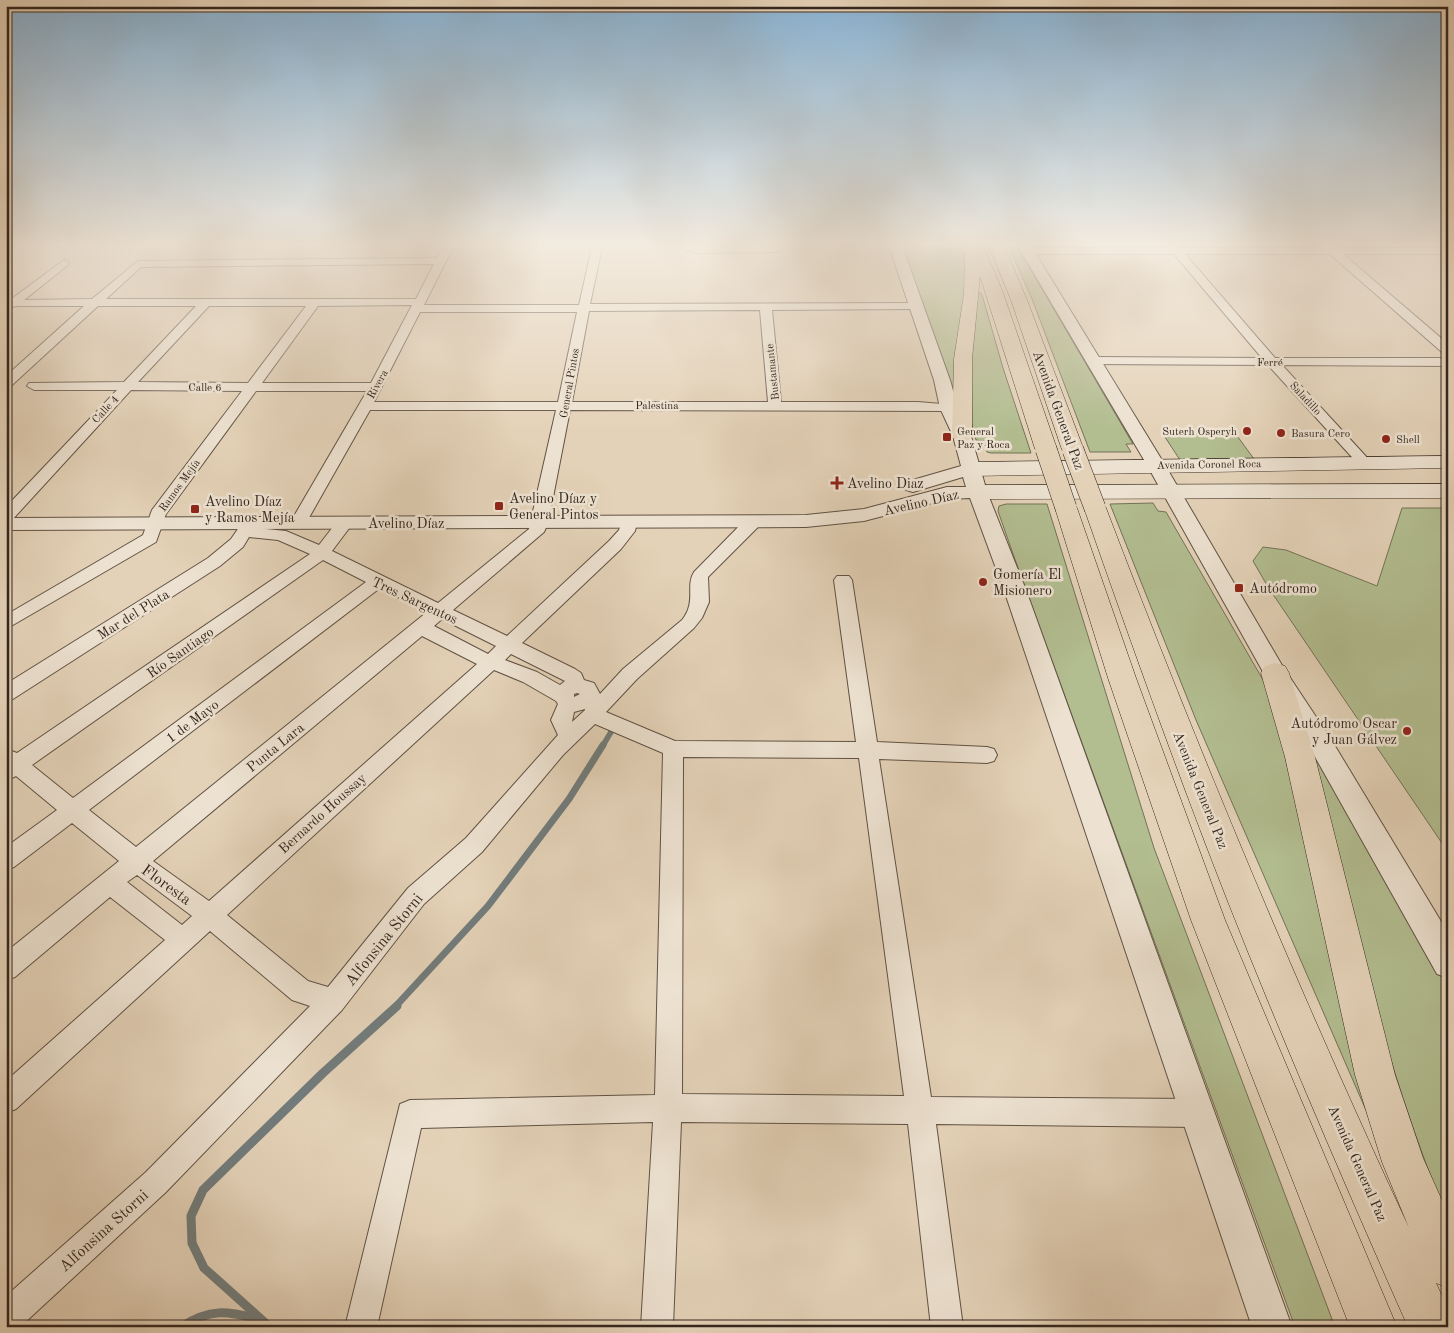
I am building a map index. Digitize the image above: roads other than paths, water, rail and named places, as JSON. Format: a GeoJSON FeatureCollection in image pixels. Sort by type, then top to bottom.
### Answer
{"type":"FeatureCollection","features":[{"type":"Feature","properties":{"kind":"highway"},"geometry":{"type":"LineString","coordinates":[[962,436],[962,359],[970,305]]}},
{"type":"Feature","properties":{"kind":"highway","name":"Avenida General Paz"},"geometry":{"type":"LineString","coordinates":[[999,305],[1046,449],[1080,508],[1163,694],[1291,1013],[1432,1327]]}},
{"type":"Feature","properties":{"kind":"highway","name":"Avenida General Paz"},"geometry":{"type":"LineString","coordinates":[[1021,305],[1073,450],[1080,508],[1122,678],[1208,920],[1374,1327]]}},
{"type":"Feature","properties":{"kind":"highway"},"geometry":{"type":"LineString","coordinates":[[1274,674],[1300,757],[1375,1075],[1403,1162],[1448,1266]]}},
{"type":"Feature","properties":{"kind":"main road","name":"Avenida Coronel Roca"},"geometry":{"type":"LineString","coordinates":[[973,480],[1156,465],[1448,462]]}},
{"type":"Feature","properties":{"kind":"main road","name":"Avenida Coronel Roca"},"geometry":{"type":"LineString","coordinates":[[973,480],[1170,491],[1448,491]]}},
{"type":"Feature","properties":{"kind":"street"},"geometry":{"type":"LineString","coordinates":[[6,383],[92,305]]}},
{"type":"Feature","properties":{"kind":"street","name":"Calle 4"},"geometry":{"type":"LineString","coordinates":[[6,517],[203,305]]}},
{"type":"Feature","properties":{"kind":"street","name":"Ramos Mejía"},"geometry":{"type":"LineString","coordinates":[[6,623],[150,538],[158,513],[313,305]]}},
{"type":"Feature","properties":{"kind":"street"},"geometry":{"type":"LineString","coordinates":[[398,305],[582,308],[916,306],[942,380],[949,408],[962,436],[973,480],[1015,590],[1272,1327]]}},
{"type":"Feature","properties":{"kind":"street"},"geometry":{"type":"LineString","coordinates":[[1059,305],[1156,465],[1274,674],[1323,748],[1448,963]]}},
{"type":"Feature","properties":{"kind":"street","name":"Saladillo"},"geometry":{"type":"LineString","coordinates":[[1224,305],[1365,463]]}},
{"type":"Feature","properties":{"kind":"street"},"geometry":{"type":"LineString","coordinates":[[1395,305],[1448,351]]}},
{"type":"Feature","properties":{"kind":"street","name":"Rivera"},"geometry":{"type":"LineString","coordinates":[[298,523],[376,387],[418,306]]}},
{"type":"Feature","properties":{"kind":"street","name":"General Pintos"},"geometry":{"type":"LineString","coordinates":[[540,522],[566,405],[582,308]]}},
{"type":"Feature","properties":{"kind":"street","name":"Bustamante"},"geometry":{"type":"LineString","coordinates":[[766,308],[776,406]]}},
{"type":"Feature","properties":{"kind":"street","name":"Ferré"},"geometry":{"type":"LineString","coordinates":[[1092,361],[1448,362]]}},
{"type":"Feature","properties":{"kind":"street","name":"Calle 6"},"geometry":{"type":"LineString","coordinates":[[34,386],[376,387]]}},
{"type":"Feature","properties":{"kind":"street","name":"Palestina"},"geometry":{"type":"LineString","coordinates":[[365,406],[918,406],[949,408]]}},
{"type":"Feature","properties":{"kind":"street","name":"Avelino Díaz"},"geometry":{"type":"LineString","coordinates":[[6,524],[154,524],[248,528],[298,523],[806,521],[864,515],[947,493],[973,480]]}},
{"type":"Feature","properties":{"kind":"street","name":"Punta Lara"},"geometry":{"type":"LineString","coordinates":[[6,968],[536,532],[540,522]]}},
{"type":"Feature","properties":{"kind":"street","name":"Bernardo Houssay"},"geometry":{"type":"LineString","coordinates":[[6,1099],[490,663],[615,545],[627,531],[629,522]]}},
{"type":"Feature","properties":{"kind":"street","name":"Alfonsina Storni"},"geometry":{"type":"LineString","coordinates":[[6,1318],[156,1182],[333,1001],[416,896],[474,845],[569,736],[592,715],[630,674],[688,624],[696,614],[700,602],[700,576],[753,522]]}},
{"type":"Feature","properties":{"kind":"street","name":"Río Santiago"},"geometry":{"type":"LineString","coordinates":[[10,765],[322,553],[345,523]]}},
{"type":"Feature","properties":{"kind":"street","name":"Tres Sargentos"},"geometry":{"type":"LineString","coordinates":[[248,528],[280,535],[322,553],[377,582],[441,611],[568,674],[574,678],[569,695],[530,677],[490,663],[421,627]]}},
{"type":"Feature","properties":{"kind":"street","name":"Mar del Plata"},"geometry":{"type":"LineString","coordinates":[[6,694],[214,562],[237,543],[248,528]]}},
{"type":"Feature","properties":{"kind":"street"},"geometry":{"type":"LineString","coordinates":[[843,580],[866,750],[920,1112],[947,1327]]}},
{"type":"Feature","properties":{"kind":"street","name":"1 de Mayo"},"geometry":{"type":"LineString","coordinates":[[6,860],[377,582]]}},
{"type":"Feature","properties":{"kind":"street"},"geometry":{"type":"LineString","coordinates":[[569,695],[561,717],[561,725],[569,736]]}},
{"type":"Feature","properties":{"kind":"street"},"geometry":{"type":"LineString","coordinates":[[592,715],[673,748],[866,750],[987,755]]}},
{"type":"Feature","properties":{"kind":"street"},"geometry":{"type":"LineString","coordinates":[[658,1327],[668,1108],[673,748]]}},
{"type":"Feature","properties":{"kind":"street","name":"Floresta"},"geometry":{"type":"LineString","coordinates":[[10,765],[73,810],[136,862],[209,915],[301,991],[333,1001]]}},
{"type":"Feature","properties":{"kind":"street"},"geometry":{"type":"LineString","coordinates":[[110,883],[182,939]]}},
{"type":"Feature","properties":{"kind":"street"},"geometry":{"type":"LineString","coordinates":[[361,1327],[410,1114],[668,1108],[920,1112],[1197,1113]]}},
{"type":"Feature","properties":{"kind":"waterway"},"geometry":{"type":"LineString","coordinates":[[602,747],[611,732]]}},
{"type":"Feature","properties":{"kind":"waterway"},"geometry":{"type":"LineString","coordinates":[[395,1007],[488,906],[569,799],[603,745]]}},
{"type":"Feature","properties":{"kind":"waterway"},"geometry":{"type":"LineString","coordinates":[[270,1327],[204,1268],[192,1243],[191,1216],[203,1190],[323,1073],[397,1006]]}},
{"type":"Feature","properties":{"kind":"waterway"},"geometry":{"type":"LineString","coordinates":[[181,1327],[201,1317],[219,1313],[237,1314],[259,1319]]}},
{"type":"Feature","properties":{"kind":"place","name":"Suterh Osperyh"},"geometry":{"type":"Point","coordinates":[1247,431]}},
{"type":"Feature","properties":{"kind":"place","name":"Basura Cero"},"geometry":{"type":"Point","coordinates":[1281,433]}},
{"type":"Feature","properties":{"kind":"place","name":"General Paz y Roca"},"geometry":{"type":"Point","coordinates":[947,437]}},
{"type":"Feature","properties":{"kind":"place","name":"Shell"},"geometry":{"type":"Point","coordinates":[1386,439]}},
{"type":"Feature","properties":{"kind":"place","name":"Avelino Diaz"},"geometry":{"type":"Point","coordinates":[837,483]}},
{"type":"Feature","properties":{"kind":"place","name":"Avelino Díaz y General Pintos"},"geometry":{"type":"Point","coordinates":[499,506]}},
{"type":"Feature","properties":{"kind":"place","name":"Avelino Díaz y Ramos Mejía"},"geometry":{"type":"Point","coordinates":[195,509]}},
{"type":"Feature","properties":{"kind":"place","name":"Gomería El Misionero"},"geometry":{"type":"Point","coordinates":[983,582]}},
{"type":"Feature","properties":{"kind":"place","name":"Autódromo"},"geometry":{"type":"Point","coordinates":[1239,588]}},
{"type":"Feature","properties":{"kind":"place","name":"Autódromo Oscar y Juan Gálvez"},"geometry":{"type":"Point","coordinates":[1407,731]}}]}
